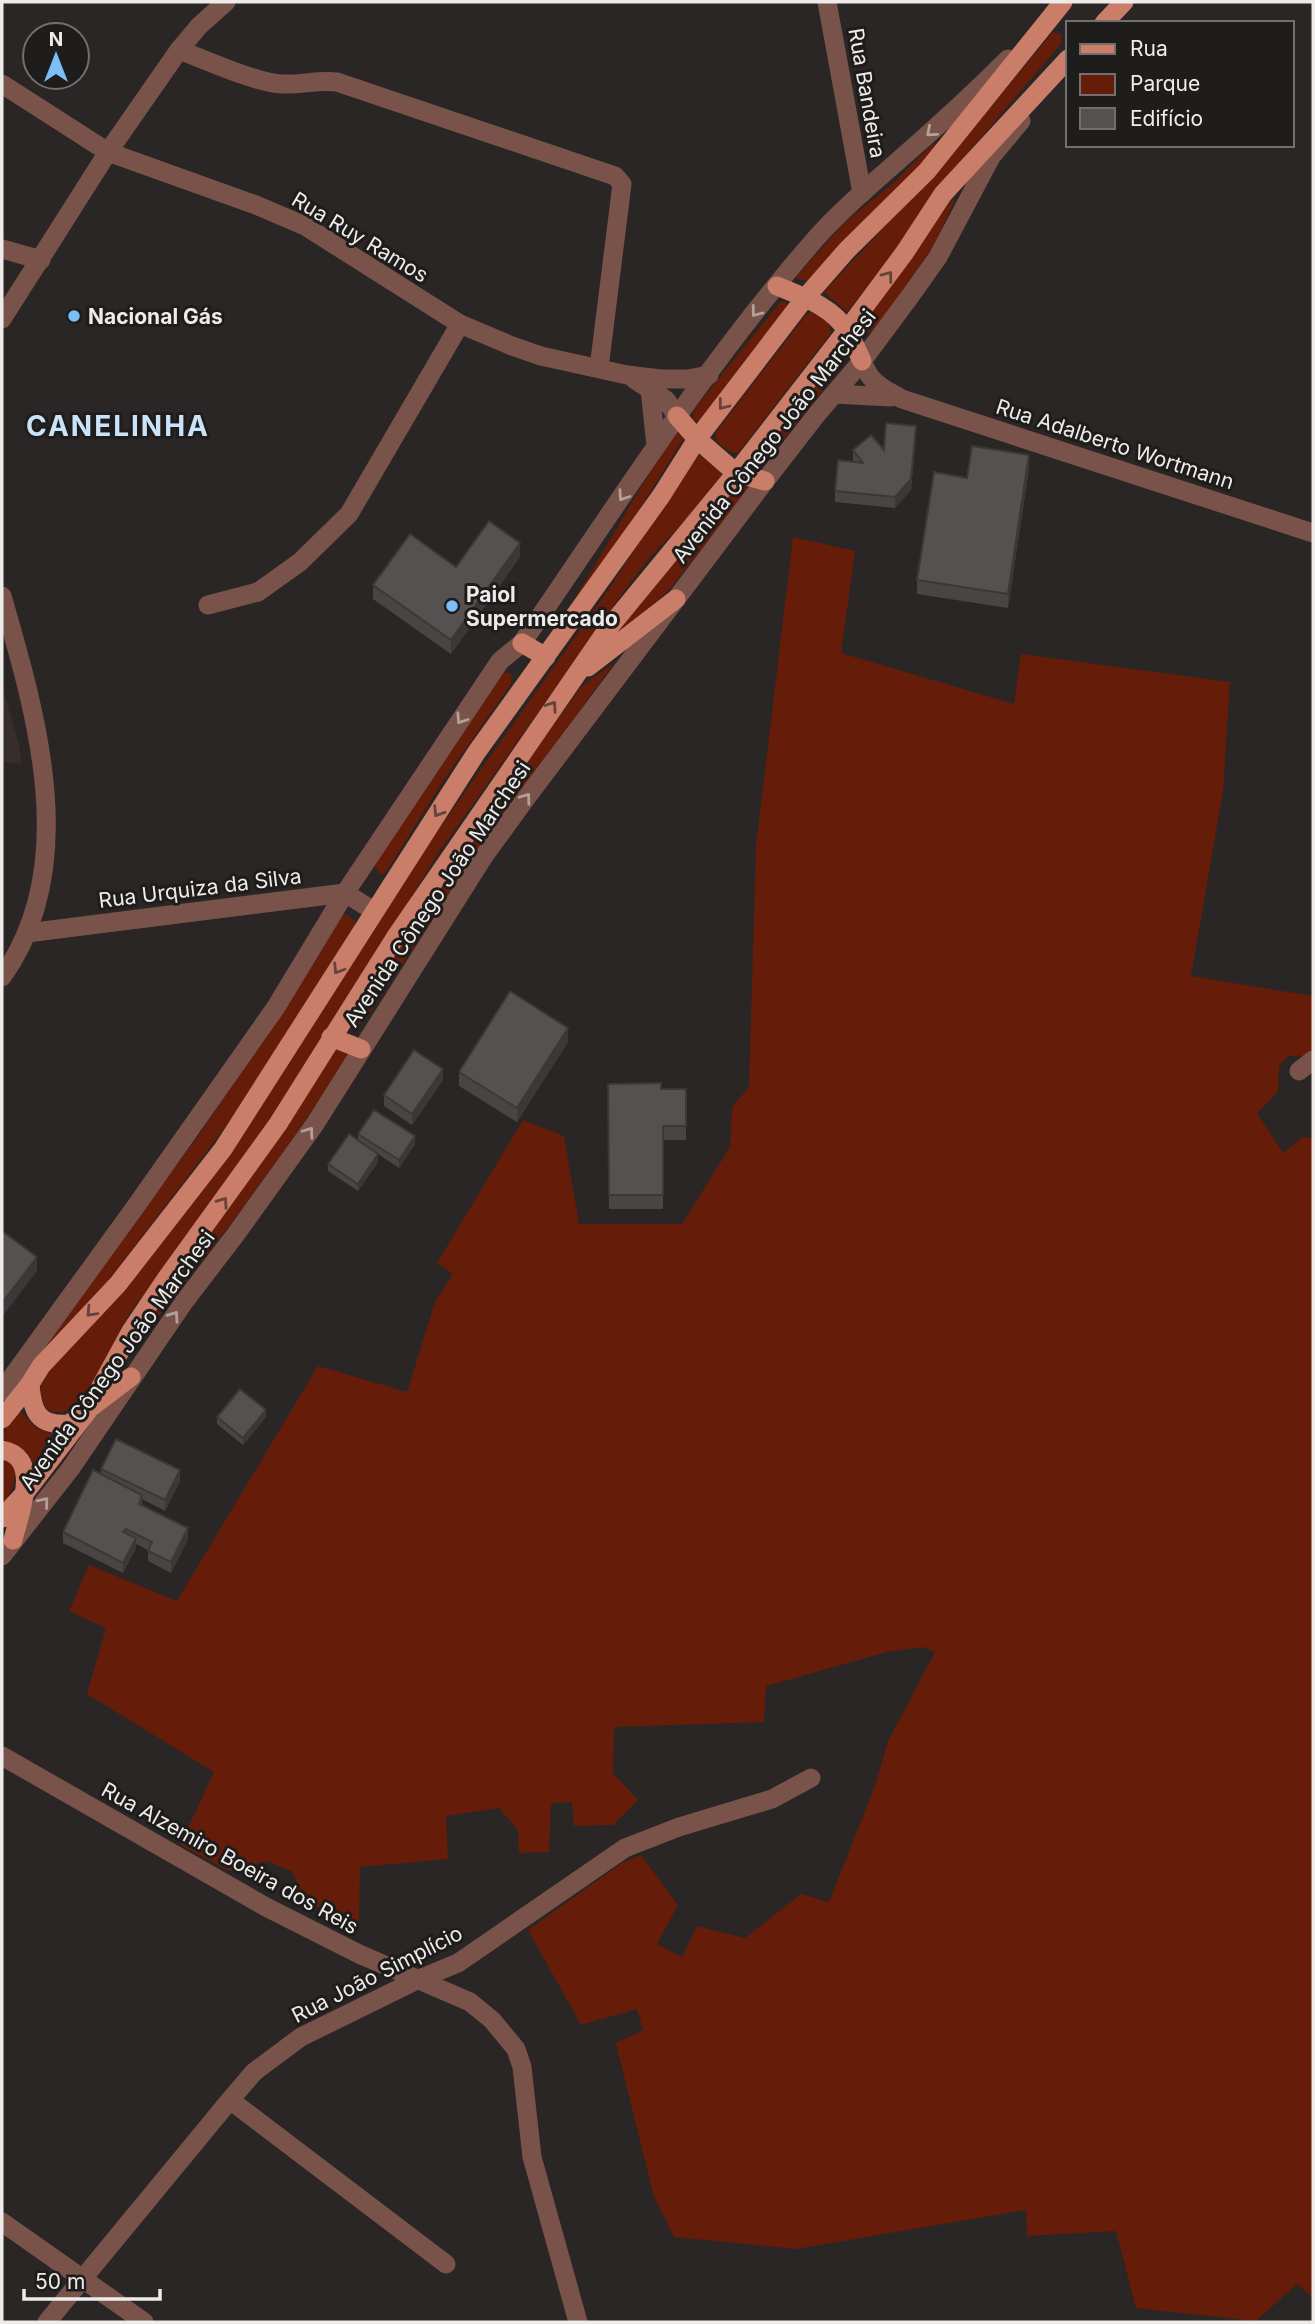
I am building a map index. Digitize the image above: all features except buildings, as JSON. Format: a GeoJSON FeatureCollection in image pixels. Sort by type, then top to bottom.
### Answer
{"type":"FeatureCollection","features":[{"type":"Feature","properties":{"kind":"main road"},"geometry":{"type":"LineString","coordinates":[[1106,21],[1124,2]]}},
{"type":"Feature","properties":{"kind":"main road","name":"Avenida Cônego João Marchesi"},"geometry":{"type":"LineString","coordinates":[[2,1419],[41,1367],[118,1284],[223,1149],[476,753],[653,507],[697,439],[847,250],[927,171],[1057,9]]}},
{"type":"Feature","properties":{"kind":"main road","name":"Avenida Cônego João Marchesi"},"geometry":{"type":"LineString","coordinates":[[2,1518],[24,1494],[87,1412],[131,1331],[278,1124],[395,938],[570,680],[847,330],[905,252],[943,194],[1066,62]]}},
{"type":"Feature","properties":{"kind":"main road"},"geometry":{"type":"LineString","coordinates":[[777,286],[806,299],[831,315],[847,330],[862,361]]}},
{"type":"Feature","properties":{"kind":"main road"},"geometry":{"type":"LineString","coordinates":[[677,416],[697,439],[736,473],[765,481]]}},
{"type":"Feature","properties":{"kind":"main road"},"geometry":{"type":"LineString","coordinates":[[570,680],[677,599]]}},
{"type":"Feature","properties":{"kind":"main road"},"geometry":{"type":"LineString","coordinates":[[522,643],[546,657]]}},
{"type":"Feature","properties":{"kind":"main road"},"geometry":{"type":"LineString","coordinates":[[331,1037],[360,1049]]}},
{"type":"Feature","properties":{"kind":"main road"},"geometry":{"type":"LineString","coordinates":[[30,1384],[32,1405],[36,1414],[45,1421],[69,1424],[131,1377]]}},
{"type":"Feature","properties":{"kind":"main road"},"geometry":{"type":"LineString","coordinates":[[2,1450],[19,1457],[26,1478],[24,1494],[7,1548]]}},
{"type":"Feature","properties":{"kind":"street"},"geometry":{"type":"LineString","coordinates":[[2,319],[108,152],[179,50],[199,26],[226,2]]}},
{"type":"Feature","properties":{"kind":"street","name":"Rua Bandeira"},"geometry":{"type":"LineString","coordinates":[[827,2],[862,193]]}},
{"type":"Feature","properties":{"kind":"street","name":"Avenida Cônego João Marchesi"},"geometry":{"type":"LineString","coordinates":[[2,1391],[275,1007],[345,893],[500,661],[522,643],[656,446],[709,374],[820,234],[967,100],[1057,9]]}},
{"type":"Feature","properties":{"kind":"street"},"geometry":{"type":"LineString","coordinates":[[179,50],[282,84],[317,80],[337,82],[615,176],[622,184],[599,368]]}},
{"type":"Feature","properties":{"kind":"street","name":"Avenida Cônego João Marchesi"},"geometry":{"type":"LineString","coordinates":[[7,1548],[71,1468],[184,1302],[315,1124],[491,846],[765,481],[862,361],[938,257],[991,157],[1066,63]]}},
{"type":"Feature","properties":{"kind":"street","name":"Rua Ruy Ramos"},"geometry":{"type":"LineString","coordinates":[[2,84],[108,152],[256,205],[305,226],[460,324],[541,356],[627,375],[688,379],[709,374]]}},
{"type":"Feature","properties":{"kind":"street"},"geometry":{"type":"LineString","coordinates":[[2,249],[41,260]]}},
{"type":"Feature","properties":{"kind":"street"},"geometry":{"type":"LineString","coordinates":[[208,605],[258,592],[300,562],[349,514],[460,324]]}},
{"type":"Feature","properties":{"kind":"street","name":"Rua Adalberto Wortmann"},"geometry":{"type":"LineString","coordinates":[[862,361],[868,376],[876,384],[902,398],[1313,533]]}},
{"type":"Feature","properties":{"kind":"street","name":"Rua Ruy Ramos"},"geometry":{"type":"LineString","coordinates":[[627,375],[666,400],[677,416]]}},
{"type":"Feature","properties":{"kind":"street"},"geometry":{"type":"LineString","coordinates":[[650,388],[656,446]]}},
{"type":"Feature","properties":{"kind":"street","name":"Rua Adalberto Wortmann"},"geometry":{"type":"LineString","coordinates":[[834,394],[902,398]]}},
{"type":"Feature","properties":{"kind":"street"},"geometry":{"type":"LineString","coordinates":[[2,596],[34,712],[46,799],[45,852],[41,877],[27,933],[2,977]]}},
{"type":"Feature","properties":{"kind":"street"},"geometry":{"type":"LineString","coordinates":[[345,893],[374,911]]}},
{"type":"Feature","properties":{"kind":"street","name":"Rua Urquiza da Silva"},"geometry":{"type":"LineString","coordinates":[[27,933],[345,893]]}},
{"type":"Feature","properties":{"kind":"street","name":"Rua Alzemiro Boeira dos Reis"},"geometry":{"type":"LineString","coordinates":[[2,1756],[266,1908],[359,1954],[470,2002],[492,2020],[516,2049],[522,2067],[532,2157],[578,2322]]}},
{"type":"Feature","properties":{"kind":"street","name":"Rua João Simplício"},"geometry":{"type":"LineString","coordinates":[[47,2322],[254,2072],[301,2037],[419,1979],[458,1963],[625,1848],[679,1827],[772,1799],[811,1778]]}},
{"type":"Feature","properties":{"kind":"street"},"geometry":{"type":"LineString","coordinates":[[230,2100],[446,2264]]}},
{"type":"Feature","properties":{"kind":"street"},"geometry":{"type":"LineString","coordinates":[[2,2222],[144,2322]]}},
{"type":"Feature","properties":{"kind":"shaded area"},"geometry":{"type":"Polygon","coordinates":[[[2,686],[20,749],[21,764],[2,762],[2,686]]]}},
{"type":"Feature","properties":{"kind":"green space"},"geometry":{"type":"Polygon","coordinates":[[[1053,32],[1061,34],[1061,44],[935,191],[901,243],[847,312],[824,292],[932,176],[1053,32]]]}},
{"type":"Feature","properties":{"kind":"green space"},"geometry":{"type":"Polygon","coordinates":[[[934,143],[937,146],[890,198],[808,281],[797,279],[845,222],[891,185],[934,143]]]}},
{"type":"Feature","properties":{"kind":"green space"},"geometry":{"type":"Polygon","coordinates":[[[952,199],[954,202],[938,237],[914,276],[879,323],[860,338],[858,331],[952,199]]]}},
{"type":"Feature","properties":{"kind":"green space"},"geometry":{"type":"Polygon","coordinates":[[[780,302],[786,302],[787,308],[703,417],[699,421],[692,420],[693,412],[703,398],[780,302]]]}},
{"type":"Feature","properties":{"kind":"green space"},"geometry":{"type":"Polygon","coordinates":[[[810,312],[828,321],[831,333],[738,453],[729,451],[716,441],[716,432],[810,312]]]}},
{"type":"Feature","properties":{"kind":"green space"},"geometry":{"type":"Polygon","coordinates":[[[841,350],[845,354],[843,362],[832,379],[769,458],[755,463],[841,350]]]}},
{"type":"Feature","properties":{"kind":"green space"},"geometry":{"type":"Polygon","coordinates":[[[680,433],[684,438],[616,546],[568,610],[661,454],[680,433]]]}},
{"type":"Feature","properties":{"kind":"green space"},"geometry":{"type":"Polygon","coordinates":[[[696,453],[723,473],[627,587],[439,852],[272,1123],[207,1214],[129,1314],[87,1393],[63,1412],[53,1412],[46,1408],[40,1393],[43,1377],[118,1295],[399,885],[613,583],[696,453]]]}},
{"type":"Feature","properties":{"kind":"green space"},"geometry":{"type":"Polygon","coordinates":[[[740,482],[747,485],[748,489],[669,590],[616,638],[611,638],[658,577],[701,531],[740,482]]]}},
{"type":"Feature","properties":{"kind":"green space"},"geometry":{"type":"Polygon","coordinates":[[[793,537],[855,551],[841,653],[1014,704],[1021,654],[1230,682],[1223,791],[1191,976],[1313,996],[1313,1049],[1305,1056],[1288,1056],[1279,1067],[1278,1092],[1257,1113],[1283,1153],[1303,1137],[1313,1138],[1313,2298],[1297,2284],[1256,2321],[1136,2308],[1116,2231],[1027,2236],[1026,2210],[796,2249],[674,2237],[654,2197],[616,2043],[643,2030],[637,2009],[581,2025],[528,1930],[622,1863],[641,1855],[678,1905],[657,1944],[682,1957],[697,1926],[745,1938],[801,1894],[829,1902],[874,1789],[888,1741],[935,1652],[922,1647],[887,1652],[766,1686],[764,1722],[614,1727],[613,1773],[638,1800],[613,1825],[574,1826],[572,1802],[551,1803],[549,1852],[519,1853],[518,1830],[499,1808],[446,1816],[448,1859],[360,1867],[359,1926],[302,1900],[293,1872],[267,1861],[230,1871],[180,1845],[214,1772],[87,1694],[106,1628],[69,1611],[89,1565],[177,1601],[318,1366],[407,1392],[435,1302],[453,1274],[437,1263],[523,1120],[564,1136],[579,1224],[682,1224],[730,1147],[732,1107],[749,1087],[756,846],[793,537]]]}},
{"type":"Feature","properties":{"kind":"green space"},"geometry":{"type":"Polygon","coordinates":[[[615,662],[495,827],[372,1009],[359,1025],[351,1023],[448,868],[582,686],[615,662]]]}},
{"type":"Feature","properties":{"kind":"green space"},"geometry":{"type":"Polygon","coordinates":[[[503,673],[510,673],[511,684],[445,778],[388,869],[383,874],[379,873],[375,867],[376,861],[503,673]]]}},
{"type":"Feature","properties":{"kind":"green space"},"geometry":{"type":"Polygon","coordinates":[[[342,915],[348,915],[356,923],[238,1109],[108,1281],[47,1346],[44,1343],[199,1135],[342,915]]]}},
{"type":"Feature","properties":{"kind":"green space"},"geometry":{"type":"Polygon","coordinates":[[[334,1047],[347,1056],[323,1093],[248,1200],[140,1339],[137,1336],[334,1047]]]}},
{"type":"Feature","properties":{"kind":"green space"},"geometry":{"type":"Polygon","coordinates":[[[19,1410],[36,1428],[52,1434],[34,1464],[25,1451],[2,1439],[19,1410]]]}},
{"type":"Feature","properties":{"kind":"green space"},"geometry":{"type":"Polygon","coordinates":[[[2,1458],[15,1464],[15,1470],[11,1491],[2,1505],[2,1458]]]}},
{"type":"Feature","properties":{"kind":"place","name":"Nacional Gás"},"geometry":{"type":"Point","coordinates":[74,316]}},
{"type":"Feature","properties":{"kind":"place","name":"Paiol Supermercado"},"geometry":{"type":"Point","coordinates":[452,606]}},
{"type":"Feature","properties":{"kind":"district","name":"CANELINHA"},"geometry":{"type":"Point","coordinates":[118,426]}}]}
